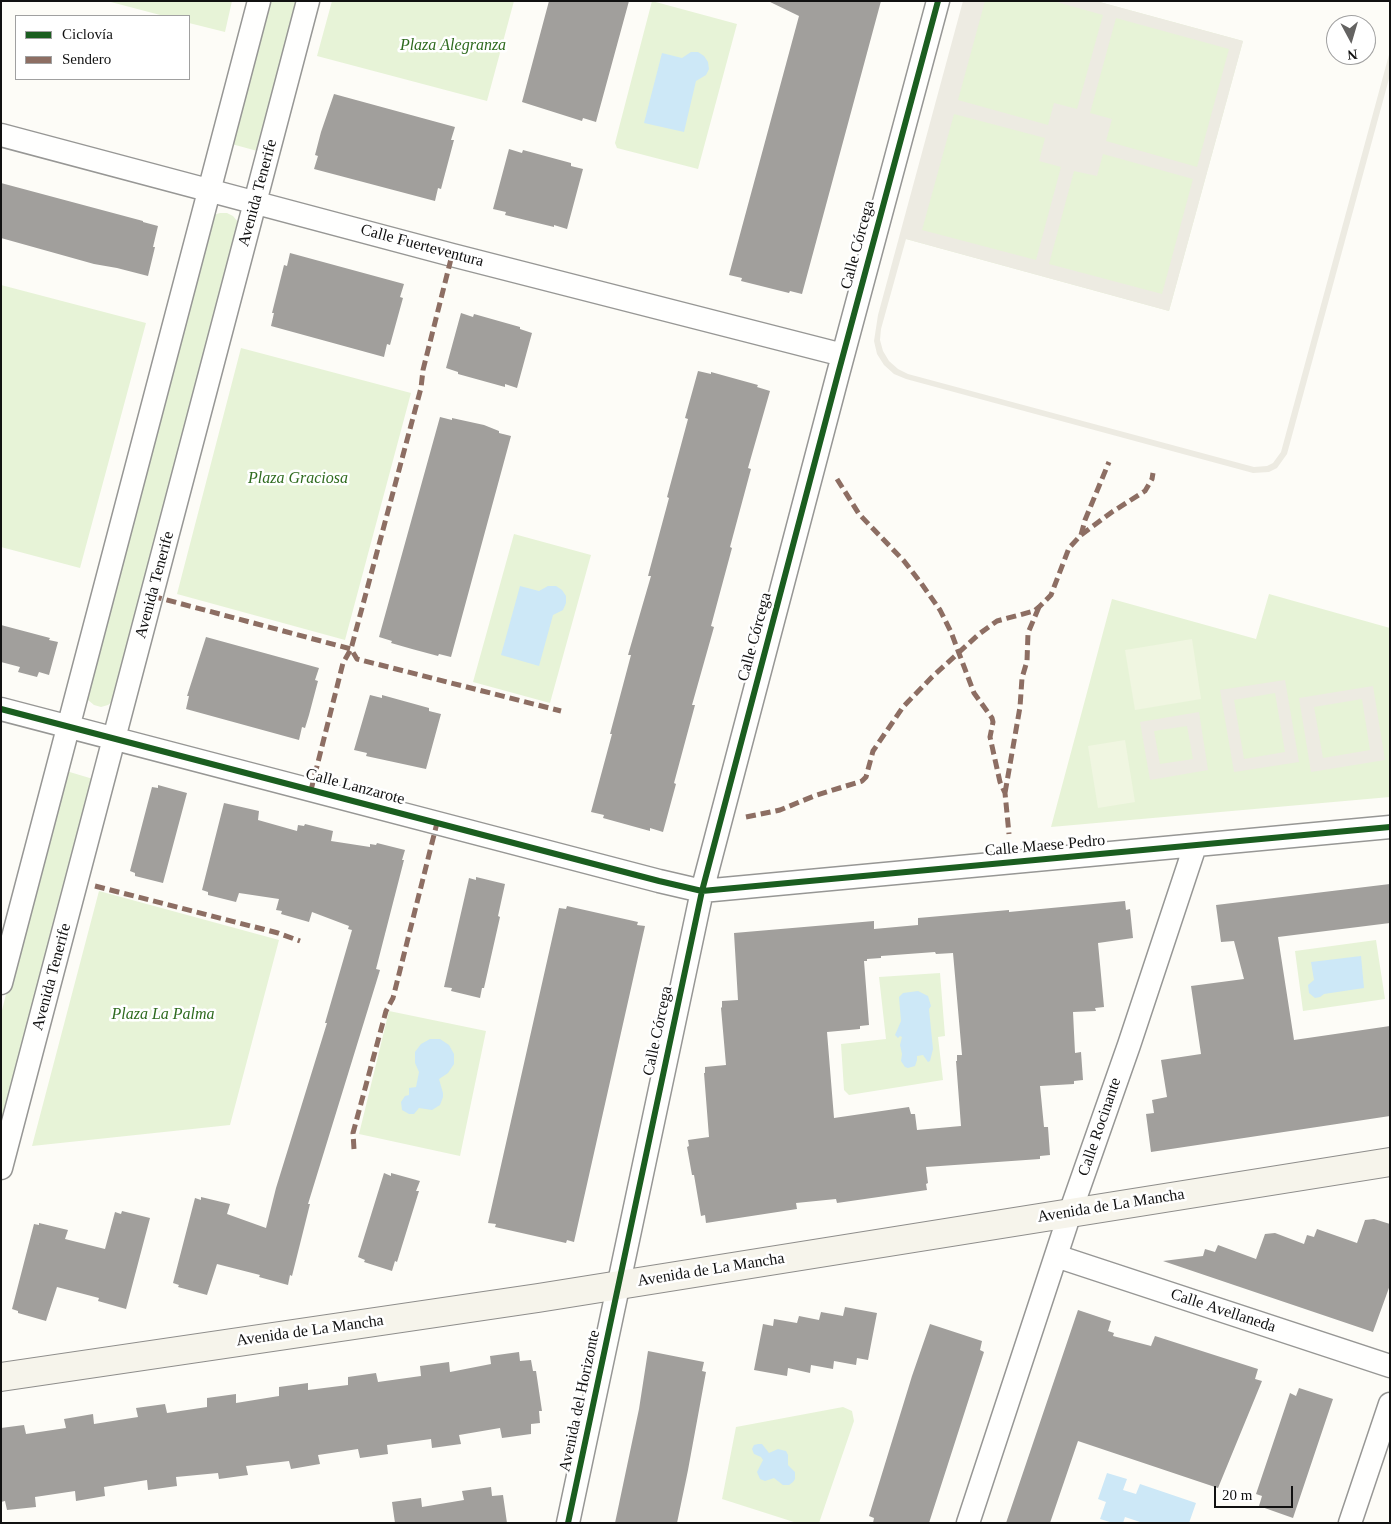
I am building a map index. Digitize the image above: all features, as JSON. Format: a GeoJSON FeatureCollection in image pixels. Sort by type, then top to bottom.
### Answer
{"type":"FeatureCollection","features":[{"type":"Feature","properties":{"kind":"main road","name":"Avenida de La Mancha"},"geometry":{"type":"LineString","coordinates":[[1,1377],[620,1284],[1390,1162]]}},
{"type":"Feature","properties":{"kind":"street"},"geometry":{"type":"LineString","coordinates":[[1,983],[259,1]]}},
{"type":"Feature","properties":{"kind":"street","name":"Avenida Tenerife"},"geometry":{"type":"LineString","coordinates":[[1,1168],[308,1]]}},
{"type":"Feature","properties":{"kind":"street","name":"Calle Córcega"},"geometry":{"type":"LineString","coordinates":[[620,1284],[627,1242],[702,891],[938,1]]}},
{"type":"Feature","properties":{"kind":"street","name":"Calle Fuerteventura"},"geometry":{"type":"LineString","coordinates":[[1,135],[452,255],[843,355]]}},
{"type":"Feature","properties":{"kind":"street","name":"Calle Lanzarote"},"geometry":{"type":"LineString","coordinates":[[1,709],[702,891]]}},
{"type":"Feature","properties":{"kind":"street","name":"Calle Maese Pedro"},"geometry":{"type":"LineString","coordinates":[[702,891],[1390,827]]}},
{"type":"Feature","properties":{"kind":"street","name":"Calle Rocinante"},"geometry":{"type":"LineString","coordinates":[[968,1523],[1070,1213],[1129,1045],[1195,846]]}},
{"type":"Feature","properties":{"kind":"street","name":"Calle Avellaneda"},"geometry":{"type":"LineString","coordinates":[[1056,1256],[1390,1366]]}},
{"type":"Feature","properties":{"kind":"street","name":"Avenida del Horizonte"},"geometry":{"type":"LineString","coordinates":[[568,1523],[610,1322],[620,1284]]}},
{"type":"Feature","properties":{"kind":"street"},"geometry":{"type":"LineString","coordinates":[[1350,1523],[1390,1404]]}},
{"type":"Feature","properties":{"kind":"green space"},"geometry":{"type":"Polygon","coordinates":[[[107,1],[232,1],[225,32],[190,23],[190,15],[160,15],[107,1]]]}},
{"type":"Feature","properties":{"kind":"green space"},"geometry":{"type":"Polygon","coordinates":[[[265,1],[300,1],[261,152],[228,143],[265,1]]]}},
{"type":"Feature","properties":{"kind":"green space","name":"Plaza Alegranza"},"geometry":{"type":"Polygon","coordinates":[[[332,1],[514,1],[487,101],[317,56],[332,1]]]}},
{"type":"Feature","properties":{"kind":"green space"},"geometry":{"type":"Polygon","coordinates":[[[652,1],[737,24],[698,169],[617,148],[615,143],[652,1]]]}},
{"type":"Feature","properties":{"kind":"green space"},"geometry":{"type":"Polygon","coordinates":[[[971,1],[1096,1],[1243,41],[1169,311],[906,239],[971,1]]]}},
{"type":"Feature","properties":{"kind":"green space"},"geometry":{"type":"Polygon","coordinates":[[[227,213],[233,216],[238,222],[239,228],[114,700],[108,705],[101,707],[94,705],[88,700],[85,693],[213,215],[227,213]]]}},
{"type":"Feature","properties":{"kind":"green space"},"geometry":{"type":"Polygon","coordinates":[[[1,285],[146,323],[80,568],[1,547],[1,285]]]}},
{"type":"Feature","properties":{"kind":"green space","name":"Plaza Graciosa"},"geometry":{"type":"Polygon","coordinates":[[[241,348],[411,393],[345,640],[177,594],[241,348]]]}},
{"type":"Feature","properties":{"kind":"green space"},"geometry":{"type":"Polygon","coordinates":[[[514,534],[591,555],[550,703],[473,682],[514,534]]]}},
{"type":"Feature","properties":{"kind":"green space"},"geometry":{"type":"Polygon","coordinates":[[[1269,594],[1390,628],[1390,797],[1051,827],[1112,599],[1256,639],[1269,594]]]}},
{"type":"Feature","properties":{"kind":"green space"},"geometry":{"type":"Polygon","coordinates":[[[1192,639],[1201,699],[1135,710],[1125,650],[1192,639]]]}},
{"type":"Feature","properties":{"kind":"green space"},"geometry":{"type":"Polygon","coordinates":[[[1125,740],[1135,802],[1098,808],[1088,746],[1125,740]]]}},
{"type":"Feature","properties":{"kind":"green space"},"geometry":{"type":"Polygon","coordinates":[[[63,770],[93,779],[1,1136],[1,1014],[63,770]]]}},
{"type":"Feature","properties":{"kind":"green space","name":"Plaza La Palma"},"geometry":{"type":"Polygon","coordinates":[[[99,891],[279,940],[230,1125],[32,1146],[99,891]]]}},
{"type":"Feature","properties":{"kind":"green space"},"geometry":{"type":"Polygon","coordinates":[[[1376,940],[1385,999],[1303,1011],[1295,951],[1376,940]]]}},
{"type":"Feature","properties":{"kind":"green space"},"geometry":{"type":"Polygon","coordinates":[[[940,973],[945,1036],[938,1037],[943,1080],[849,1095],[844,1090],[841,1044],[886,1039],[879,977],[940,973]]]}},
{"type":"Feature","properties":{"kind":"green space"},"geometry":{"type":"Polygon","coordinates":[[[389,1011],[486,1031],[460,1156],[359,1134],[389,1011]]]}},
{"type":"Feature","properties":{"kind":"green space"},"geometry":{"type":"Polygon","coordinates":[[[843,1407],[852,1411],[854,1421],[819,1523],[797,1523],[722,1499],[736,1427],[843,1407]]]}},
{"type":"Feature","properties":{"kind":"shaded area"},"geometry":{"type":"Polygon","coordinates":[[[963,1],[985,1],[958,100],[1048,125],[1054,103],[1077,109],[1103,15],[1053,1],[1096,1],[1243,41],[1169,311],[906,239],[881,329],[880,340],[883,351],[889,361],[898,369],[908,374],[1254,467],[1267,466],[1273,463],[1281,452],[1390,51],[1390,75],[1287,454],[1277,468],[1269,472],[1253,473],[906,379],[894,374],[884,365],[877,354],[874,341],[878,315],[963,1]],[[1116,18],[1090,113],[1112,119],[1106,141],[1197,167],[1229,49],[1116,18]],[[954,114],[922,230],[1036,260],[1061,167],[1039,161],[1045,138],[954,114]],[[1103,154],[1097,176],[1074,171],[1049,264],[1162,294],[1193,179],[1103,154]]]}},
{"type":"Feature","properties":{"kind":"shaded area"},"geometry":{"type":"Polygon","coordinates":[[[1285,680],[1299,762],[1234,772],[1220,690],[1285,680]],[[1275,693],[1234,700],[1244,759],[1285,752],[1275,693]]]}},
{"type":"Feature","properties":{"kind":"shaded area"},"geometry":{"type":"Polygon","coordinates":[[[1373,686],[1385,760],[1311,772],[1299,698],[1373,686]],[[1362,699],[1314,707],[1323,758],[1370,750],[1362,699]]]}},
{"type":"Feature","properties":{"kind":"shaded area"},"geometry":{"type":"Polygon","coordinates":[[[1199,712],[1208,770],[1150,780],[1140,722],[1199,712]],[[1187,726],[1154,731],[1160,764],[1193,759],[1187,726]]]}},
{"type":"Feature","properties":{"kind":"water"},"geometry":{"type":"Polygon","coordinates":[[[691,52],[698,52],[704,56],[708,62],[709,69],[706,75],[696,81],[684,132],[644,123],[662,53],[682,58],[691,52]]]}},
{"type":"Feature","properties":{"kind":"water"},"geometry":{"type":"Polygon","coordinates":[[[520,586],[539,591],[548,586],[556,586],[566,596],[563,610],[553,615],[539,666],[501,655],[520,586]]]}},
{"type":"Feature","properties":{"kind":"water"},"geometry":{"type":"Polygon","coordinates":[[[1361,956],[1364,988],[1324,994],[1315,998],[1309,993],[1308,985],[1314,980],[1311,962],[1361,956]]]}},
{"type":"Feature","properties":{"kind":"water"},"geometry":{"type":"Polygon","coordinates":[[[918,991],[928,996],[931,1006],[929,1009],[933,1049],[930,1061],[928,1062],[923,1055],[917,1056],[915,1066],[908,1068],[901,1061],[900,1045],[902,1037],[898,1038],[895,1035],[901,1021],[899,997],[903,993],[918,991]]]}},
{"type":"Feature","properties":{"kind":"water"},"geometry":{"type":"Polygon","coordinates":[[[430,1039],[440,1039],[449,1045],[454,1054],[454,1064],[448,1073],[439,1079],[443,1093],[440,1105],[432,1110],[419,1108],[414,1114],[409,1114],[402,1110],[401,1102],[405,1096],[409,1095],[409,1088],[416,1087],[419,1072],[415,1063],[415,1052],[421,1044],[430,1039]]]}},
{"type":"Feature","properties":{"kind":"water"},"geometry":{"type":"Polygon","coordinates":[[[762,1444],[769,1453],[778,1449],[786,1451],[788,1465],[795,1472],[793,1482],[789,1485],[783,1485],[774,1478],[765,1481],[760,1479],[757,1472],[763,1460],[754,1454],[752,1449],[754,1445],[762,1444]]]}},
{"type":"Feature","properties":{"kind":"water"},"geometry":{"type":"Polygon","coordinates":[[[1107,1473],[1127,1479],[1123,1490],[1136,1494],[1140,1484],[1196,1503],[1189,1523],[1143,1523],[1125,1517],[1123,1523],[1113,1523],[1100,1519],[1106,1502],[1098,1499],[1107,1473]]]}},
{"type":"Feature","properties":{"kind":"building"},"geometry":{"type":"Polygon","coordinates":[[[549,1],[629,1],[596,122],[583,118],[582,121],[522,102],[549,1]]]}},
{"type":"Feature","properties":{"kind":"building"},"geometry":{"type":"Polygon","coordinates":[[[768,1],[881,1],[802,294],[790,291],[789,293],[741,281],[742,278],[729,275],[799,16],[768,1]]]}},
{"type":"Feature","properties":{"kind":"building"},"geometry":{"type":"Polygon","coordinates":[[[334,94],[455,127],[451,140],[454,140],[441,189],[438,188],[435,201],[314,169],[318,156],[315,155],[321,132],[334,94]]]}},
{"type":"Feature","properties":{"kind":"building"},"geometry":{"type":"Polygon","coordinates":[[[509,149],[522,153],[523,150],[571,163],[571,166],[583,169],[567,229],[505,215],[506,212],[493,209],[509,149]]]}},
{"type":"Feature","properties":{"kind":"building"},"geometry":{"type":"Polygon","coordinates":[[[1,183],[158,226],[148,276],[94,264],[1,238],[1,183]]]}},
{"type":"Feature","properties":{"kind":"building"},"geometry":{"type":"Polygon","coordinates":[[[290,253],[404,284],[400,297],[403,298],[390,345],[387,344],[384,357],[271,326],[274,313],[272,313],[284,265],[287,266],[290,253]]]}},
{"type":"Feature","properties":{"kind":"building"},"geometry":{"type":"Polygon","coordinates":[[[461,313],[473,317],[474,314],[520,327],[520,329],[532,333],[517,388],[505,384],[505,387],[458,374],[458,372],[446,368],[461,313]]]}},
{"type":"Feature","properties":{"kind":"building"},"geometry":{"type":"Polygon","coordinates":[[[698,371],[711,374],[711,372],[758,385],[757,387],[770,391],[748,468],[751,469],[730,547],[732,548],[711,626],[714,627],[692,705],[695,705],[663,832],[650,828],[650,831],[603,818],[604,815],[591,812],[631,655],[628,655],[651,576],[648,576],[669,498],[667,497],[688,419],[685,418],[698,371]]]}},
{"type":"Feature","properties":{"kind":"building"},"geometry":{"type":"Polygon","coordinates":[[[440,417],[484,425],[499,431],[499,433],[511,436],[451,657],[439,654],[438,656],[412,649],[391,643],[392,641],[379,637],[440,417]]]}},
{"type":"Feature","properties":{"kind":"building"},"geometry":{"type":"Polygon","coordinates":[[[1,625],[50,638],[49,640],[58,642],[49,675],[39,672],[37,677],[18,672],[20,667],[1,662],[1,625]]]}},
{"type":"Feature","properties":{"kind":"building"},"geometry":{"type":"Polygon","coordinates":[[[206,637],[319,668],[315,680],[318,681],[309,715],[305,728],[302,727],[299,740],[186,709],[189,696],[187,696],[206,637]]]}},
{"type":"Feature","properties":{"kind":"building"},"geometry":{"type":"Polygon","coordinates":[[[370,695],[382,698],[382,695],[429,708],[429,711],[441,714],[426,769],[366,756],[367,753],[354,750],[370,695]]]}},
{"type":"Feature","properties":{"kind":"building"},"geometry":{"type":"Polygon","coordinates":[[[158,785],[187,793],[163,883],[135,876],[135,873],[130,871],[152,787],[158,788],[158,785]]]}},
{"type":"Feature","properties":{"kind":"building"},"geometry":{"type":"Polygon","coordinates":[[[224,803],[259,811],[258,820],[297,831],[298,825],[304,826],[305,824],[333,831],[331,841],[370,847],[370,844],[376,845],[377,843],[405,850],[376,969],[380,970],[308,1204],[310,1204],[292,1276],[290,1275],[288,1285],[259,1277],[260,1275],[217,1264],[207,1295],[178,1287],[179,1285],[173,1283],[195,1198],[201,1200],[201,1197],[230,1204],[227,1214],[266,1228],[276,1188],[327,1023],[325,1023],[352,930],[348,929],[349,926],[312,912],[309,922],[281,914],[282,911],[276,910],[279,899],[239,893],[236,902],[208,895],[208,892],[202,890],[224,803]]]}},
{"type":"Feature","properties":{"kind":"building"},"geometry":{"type":"Polygon","coordinates":[[[476,877],[505,884],[498,916],[500,917],[480,998],[451,991],[452,988],[444,987],[469,878],[476,880],[476,877]]]}},
{"type":"Feature","properties":{"kind":"building"},"geometry":{"type":"Polygon","coordinates":[[[1390,884],[1390,923],[1278,937],[1294,1040],[1390,1026],[1390,1116],[1151,1152],[1146,1114],[1154,1113],[1152,1100],[1167,1097],[1161,1060],[1201,1054],[1191,986],[1244,979],[1234,941],[1221,942],[1216,905],[1390,884]]]}},
{"type":"Feature","properties":{"kind":"building"},"geometry":{"type":"Polygon","coordinates":[[[1125,901],[1126,910],[1130,909],[1133,938],[1098,943],[1104,1007],[1095,1008],[1096,1011],[1073,1012],[1075,1053],[1081,1052],[1083,1080],[1074,1081],[1074,1084],[1040,1086],[1044,1127],[1048,1127],[1050,1155],[1040,1156],[1040,1159],[926,1167],[927,1190],[837,1203],[836,1199],[796,1203],[797,1209],[706,1223],[705,1215],[701,1216],[687,1147],[689,1146],[688,1140],[709,1137],[705,1067],[726,1065],[721,1008],[722,1001],[738,1000],[734,933],[874,921],[874,929],[918,925],[918,918],[1009,910],[1009,912],[1125,901]],[[935,952],[881,956],[881,958],[864,961],[869,1025],[860,1026],[860,1029],[827,1032],[834,1118],[909,1107],[911,1114],[915,1114],[917,1130],[961,1126],[956,1061],[957,1055],[962,1055],[953,953],[936,954],[935,952]]]}},
{"type":"Feature","properties":{"kind":"building"},"geometry":{"type":"Polygon","coordinates":[[[567,906],[638,922],[637,925],[645,926],[574,1242],[567,1240],[566,1243],[495,1227],[496,1224],[488,1223],[559,908],[566,909],[567,906]]]}},
{"type":"Feature","properties":{"kind":"building"},"geometry":{"type":"Polygon","coordinates":[[[384,1173],[391,1176],[391,1173],[420,1181],[416,1191],[419,1191],[397,1262],[395,1261],[392,1271],[364,1262],[365,1260],[358,1257],[384,1173]]]}},
{"type":"Feature","properties":{"kind":"building"},"geometry":{"type":"Polygon","coordinates":[[[122,1211],[150,1218],[126,1309],[98,1301],[99,1298],[57,1287],[46,1321],[18,1313],[18,1311],[12,1309],[34,1224],[39,1225],[39,1223],[68,1230],[65,1239],[105,1249],[115,1212],[121,1214],[122,1211]]]}},
{"type":"Feature","properties":{"kind":"building"},"geometry":{"type":"Polygon","coordinates":[[[1374,1219],[1390,1224],[1390,1285],[1373,1332],[1163,1261],[1203,1256],[1205,1249],[1215,1252],[1218,1245],[1256,1259],[1265,1234],[1275,1233],[1304,1244],[1307,1235],[1314,1237],[1317,1229],[1357,1243],[1365,1220],[1374,1219]]]}},
{"type":"Feature","properties":{"kind":"building"},"geometry":{"type":"Polygon","coordinates":[[[845,1307],[877,1313],[868,1360],[857,1358],[856,1365],[834,1361],[833,1369],[811,1365],[810,1373],[788,1368],[787,1376],[754,1370],[763,1324],[773,1326],[774,1319],[797,1323],[799,1316],[819,1320],[821,1312],[843,1316],[845,1307]]]}},
{"type":"Feature","properties":{"kind":"building"},"geometry":{"type":"Polygon","coordinates":[[[1078,1310],[1111,1321],[1108,1331],[1114,1333],[1113,1336],[1151,1346],[1155,1336],[1258,1369],[1255,1379],[1262,1381],[1218,1488],[1078,1441],[1050,1523],[1006,1523],[1078,1310]]]}},
{"type":"Feature","properties":{"kind":"building"},"geometry":{"type":"Polygon","coordinates":[[[930,1324],[982,1341],[980,1350],[984,1352],[929,1523],[873,1523],[874,1518],[869,1516],[930,1324]]]}},
{"type":"Feature","properties":{"kind":"building"},"geometry":{"type":"Polygon","coordinates":[[[648,1351],[704,1362],[702,1371],[706,1372],[688,1470],[677,1523],[615,1523],[639,1409],[648,1351]]]}},
{"type":"Feature","properties":{"kind":"building"},"geometry":{"type":"Polygon","coordinates":[[[519,1352],[520,1361],[531,1360],[533,1371],[536,1371],[542,1411],[539,1411],[540,1423],[531,1424],[531,1434],[502,1438],[500,1428],[459,1435],[461,1444],[432,1448],[431,1439],[387,1445],[388,1454],[360,1458],[358,1449],[318,1455],[320,1464],[291,1469],[289,1461],[246,1466],[248,1475],[219,1479],[218,1473],[176,1477],[177,1486],[148,1490],[147,1480],[104,1487],[105,1496],[76,1501],[75,1491],[35,1497],[36,1507],[7,1510],[5,1501],[1,1502],[1,1428],[24,1425],[26,1434],[66,1428],[64,1419],[93,1414],[94,1424],[138,1417],[136,1408],[165,1404],[167,1413],[207,1407],[207,1398],[236,1394],[236,1403],[279,1396],[279,1387],[308,1383],[308,1390],[348,1385],[348,1377],[376,1373],[378,1382],[421,1376],[420,1366],[449,1362],[450,1372],[491,1364],[490,1356],[519,1352]]]}},
{"type":"Feature","properties":{"kind":"building"},"geometry":{"type":"Polygon","coordinates":[[[1299,1388],[1333,1399],[1293,1518],[1259,1506],[1262,1496],[1256,1494],[1290,1393],[1296,1396],[1299,1388]]]}},
{"type":"Feature","properties":{"kind":"building"},"geometry":{"type":"Polygon","coordinates":[[[491,1487],[492,1496],[503,1495],[507,1523],[395,1523],[392,1502],[421,1498],[422,1507],[464,1500],[462,1491],[491,1487]]]}},
{"type":"Feature","properties":{"kind":"marked path"},"geometry":{"type":"LineString","coordinates":[[311,790],[343,663],[351,649],[421,388],[423,370],[452,255]]}},
{"type":"Feature","properties":{"kind":"marked path"},"geometry":{"type":"LineString","coordinates":[[1081,535],[1085,520],[1109,462]]}},
{"type":"Feature","properties":{"kind":"marked path"},"geometry":{"type":"LineString","coordinates":[[746,817],[780,810],[814,796],[862,781],[866,777],[873,751],[903,707],[932,677],[979,634],[997,621],[1034,611],[1039,607],[1051,595],[1069,548],[1081,535],[1145,491],[1152,479],[1153,473]]}},
{"type":"Feature","properties":{"kind":"marked path"},"geometry":{"type":"LineString","coordinates":[[837,479],[859,514],[904,561],[921,583],[940,610],[951,632],[974,693],[992,718],[990,737],[1000,782],[1005,793],[1009,834]]}},
{"type":"Feature","properties":{"kind":"marked path"},"geometry":{"type":"LineString","coordinates":[[152,596],[351,649],[357,659],[561,711]]}},
{"type":"Feature","properties":{"kind":"marked path"},"geometry":{"type":"LineString","coordinates":[[1005,793],[1020,707],[1022,678],[1027,661],[1028,633],[1039,607]]}},
{"type":"Feature","properties":{"kind":"marked path"},"geometry":{"type":"LineString","coordinates":[[354,1149],[353,1133],[386,1011],[393,998],[437,823]]}},
{"type":"Feature","properties":{"kind":"marked path"},"geometry":{"type":"LineString","coordinates":[[95,886],[278,933],[300,941]]}},
{"type":"Feature","properties":{"kind":"cycle path"},"geometry":{"type":"LineString","coordinates":[[568,1523],[702,891],[938,1]]}},
{"type":"Feature","properties":{"kind":"cycle path"},"geometry":{"type":"LineString","coordinates":[[1,709],[702,891],[1390,827]]}}]}
